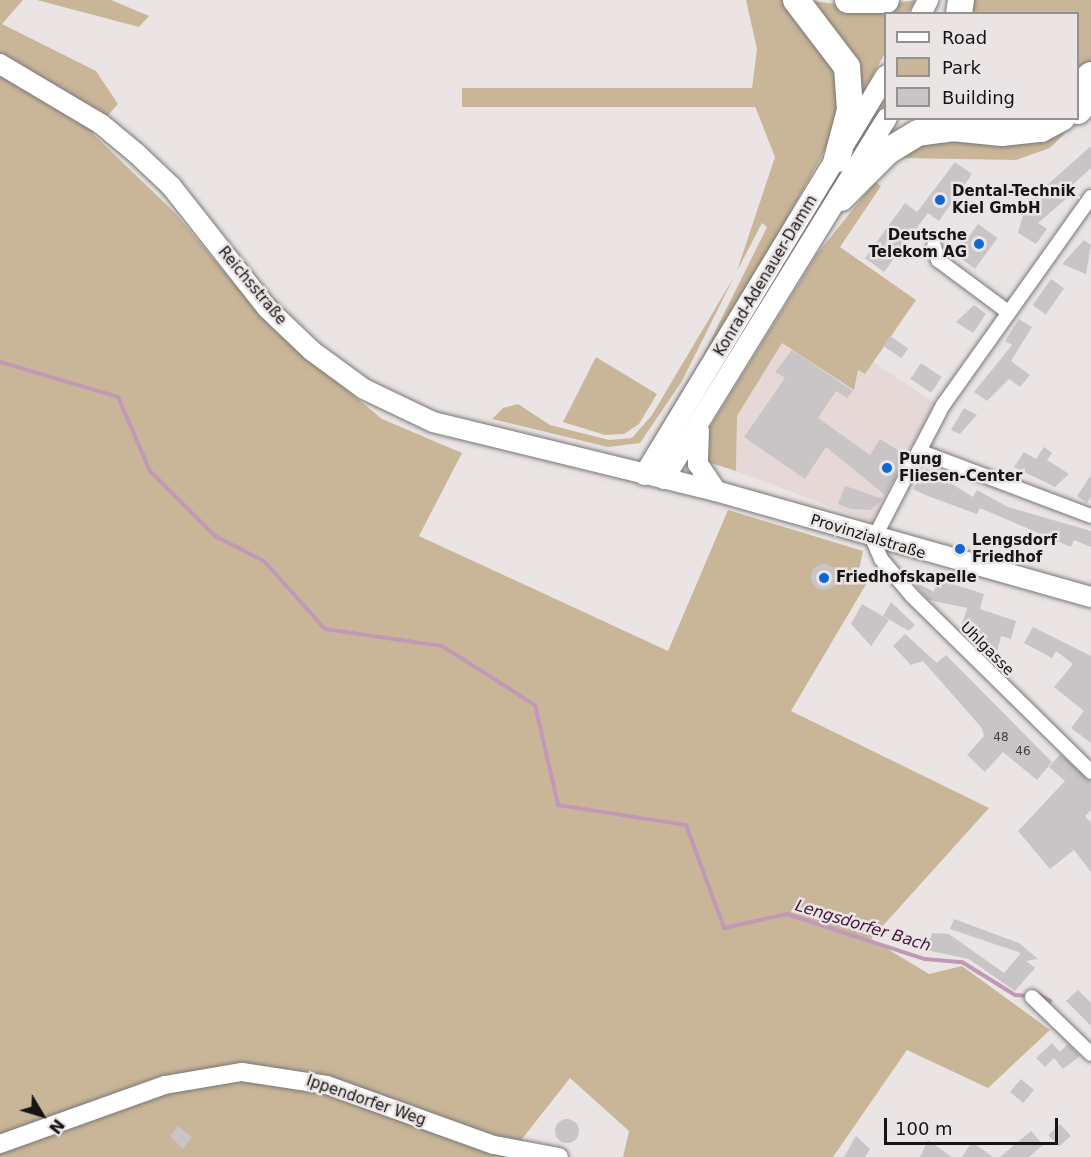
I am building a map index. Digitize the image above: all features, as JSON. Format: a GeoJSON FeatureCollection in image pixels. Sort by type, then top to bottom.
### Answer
{"type":"FeatureCollection","features":[{"type":"Feature","properties":{"kind":"highway"},"geometry":{"type":"LineString","coordinates":[[796,0],[847,68],[850,110],[837,159]]}},
{"type":"Feature","properties":{"kind":"highway"},"geometry":{"type":"LineString","coordinates":[[848,0],[886,0]]}},
{"type":"Feature","properties":{"kind":"highway"},"geometry":{"type":"LineString","coordinates":[[1079,84],[1091,75]]}},
{"type":"Feature","properties":{"kind":"highway"},"geometry":{"type":"LineString","coordinates":[[1079,109],[1091,97]]}},
{"type":"Feature","properties":{"kind":"highway"},"geometry":{"type":"LineString","coordinates":[[842,198],[888,151],[918,133],[952,128],[1002,133],[1041,129],[1058,120]]}},
{"type":"Feature","properties":{"kind":"main road","name":"Reichsstraße"},"geometry":{"type":"LineString","coordinates":[[0,64],[101,124],[136,153],[171,186],[267,308],[312,351],[364,389],[433,422],[644,475]]}},
{"type":"Feature","properties":{"kind":"main road","name":"Konrad-Adenauer-Damm"},"geometry":{"type":"LineString","coordinates":[[644,475],[884,78]]}},
{"type":"Feature","properties":{"kind":"main road","name":"Konrad-Adenauer-Damm"},"geometry":{"type":"LineString","coordinates":[[664,479],[701,426],[842,198],[886,120]]}},
{"type":"Feature","properties":{"kind":"main road"},"geometry":{"type":"LineString","coordinates":[[701,426],[696,455],[716,491]]}},
{"type":"Feature","properties":{"kind":"main road","name":"Provinzialstraße"},"geometry":{"type":"LineString","coordinates":[[644,475],[716,491],[873,540],[1091,597]]}},
{"type":"Feature","properties":{"kind":"street"},"geometry":{"type":"LineString","coordinates":[[873,540],[943,405],[1091,197]]}},
{"type":"Feature","properties":{"kind":"street"},"geometry":{"type":"LineString","coordinates":[[934,246],[938,260],[1008,312]]}},
{"type":"Feature","properties":{"kind":"street"},"geometry":{"type":"LineString","coordinates":[[919,451],[1091,516]]}},
{"type":"Feature","properties":{"kind":"street","name":"Uhlgasse"},"geometry":{"type":"LineString","coordinates":[[873,540],[881,559],[912,596],[1091,772]]}},
{"type":"Feature","properties":{"kind":"street"},"geometry":{"type":"LineString","coordinates":[[1032,997],[1091,1054]]}},
{"type":"Feature","properties":{"kind":"street","name":"Ippendorfer Weg"},"geometry":{"type":"LineString","coordinates":[[0,1144],[165,1085],[242,1072],[327,1084],[494,1145],[559,1157]]}},
{"type":"Feature","properties":{"kind":"shaded area"},"geometry":{"type":"Polygon","coordinates":[[[782,342],[854,390],[858,370],[865,374],[873,362],[935,403],[871,522],[736,471],[737,416],[782,342]]]}},
{"type":"Feature","properties":{"kind":"green space"},"geometry":{"type":"Polygon","coordinates":[[[0,0],[23,0],[2,24],[96,71],[118,104],[92,133],[175,213],[270,326],[382,419],[462,453],[419,536],[668,651],[728,510],[863,551],[858,574],[868,581],[791,711],[989,808],[871,939],[929,974],[962,966],[1050,1030],[988,1088],[907,1050],[833,1157],[623,1157],[629,1131],[570,1078],[522,1139],[536,1157],[0,1157],[0,0]]]}},
{"type":"Feature","properties":{"kind":"green space"},"geometry":{"type":"Polygon","coordinates":[[[37,0],[111,0],[149,16],[139,27],[37,0]]]}},
{"type":"Feature","properties":{"kind":"green space"},"geometry":{"type":"Polygon","coordinates":[[[746,0],[787,0],[827,51],[844,90],[840,123],[752,282],[659,435],[647,449],[703,356],[767,227],[762,223],[737,271],[775,157],[751,96],[757,49],[746,0]]]}},
{"type":"Feature","properties":{"kind":"green space"},"geometry":{"type":"Polygon","coordinates":[[[806,0],[865,8],[916,0],[909,12],[884,12],[884,55],[858,102],[806,0]]]}},
{"type":"Feature","properties":{"kind":"green space"},"geometry":{"type":"Polygon","coordinates":[[[970,0],[1091,0],[1091,64],[1079,77],[1079,12],[967,12],[970,0]]]}},
{"type":"Feature","properties":{"kind":"green space"},"geometry":{"type":"Polygon","coordinates":[[[462,88],[884,88],[884,107],[462,107],[462,88]]]}},
{"type":"Feature","properties":{"kind":"green space"},"geometry":{"type":"Polygon","coordinates":[[[1073,125],[1050,148],[1016,160],[900,158],[914,145],[1054,134],[1073,125]]]}},
{"type":"Feature","properties":{"kind":"green space"},"geometry":{"type":"Polygon","coordinates":[[[875,182],[881,186],[840,247],[916,300],[865,374],[858,370],[854,390],[782,343],[737,416],[736,471],[704,461],[703,438],[817,254],[875,182]]]}},
{"type":"Feature","properties":{"kind":"green space"},"geometry":{"type":"Polygon","coordinates":[[[734,277],[682,381],[640,443],[608,447],[492,419],[503,408],[518,404],[550,425],[609,440],[632,438],[652,415],[734,277]]]}},
{"type":"Feature","properties":{"kind":"green space"},"geometry":{"type":"Polygon","coordinates":[[[596,357],[657,394],[639,424],[624,434],[605,435],[563,422],[596,357]]]}},
{"type":"Feature","properties":{"kind":"building"},"geometry":{"type":"Polygon","coordinates":[[[1091,146],[1091,168],[1069,188],[1073,193],[1038,223],[1047,229],[1036,244],[1018,233],[1023,215],[1039,212],[1029,201],[1091,146]]]}},
{"type":"Feature","properties":{"kind":"building"},"geometry":{"type":"Polygon","coordinates":[[[955,162],[972,174],[939,221],[928,213],[884,272],[865,258],[905,203],[917,212],[955,162]]]}},
{"type":"Feature","properties":{"kind":"building","name":"Deutsche Telekom AG"},"geometry":{"type":"Polygon","coordinates":[[[978,224],[997,238],[975,269],[956,255],[978,224]]]}},
{"type":"Feature","properties":{"kind":"building"},"geometry":{"type":"Polygon","coordinates":[[[1084,240],[1091,245],[1086,274],[1062,264],[1084,240]]]}},
{"type":"Feature","properties":{"kind":"building"},"geometry":{"type":"Polygon","coordinates":[[[1051,279],[1064,288],[1046,314],[1033,305],[1051,279]]]}},
{"type":"Feature","properties":{"kind":"building"},"geometry":{"type":"Polygon","coordinates":[[[974,305],[986,314],[973,333],[956,322],[974,305]]]}},
{"type":"Feature","properties":{"kind":"building"},"geometry":{"type":"Polygon","coordinates":[[[1019,319],[1032,327],[1011,361],[1030,375],[1020,387],[1009,379],[987,401],[974,392],[1012,345],[1005,341],[1019,319]]]}},
{"type":"Feature","properties":{"kind":"building"},"geometry":{"type":"Polygon","coordinates":[[[890,336],[908,348],[902,358],[883,346],[890,336]]]}},
{"type":"Feature","properties":{"kind":"building"},"geometry":{"type":"Polygon","coordinates":[[[792,350],[853,391],[847,398],[836,391],[818,418],[870,455],[880,439],[907,456],[885,495],[826,447],[805,479],[744,437],[785,378],[775,372],[792,350]]]}},
{"type":"Feature","properties":{"kind":"building"},"geometry":{"type":"Polygon","coordinates":[[[921,363],[942,377],[931,393],[910,379],[921,363]]]}},
{"type":"Feature","properties":{"kind":"building"},"geometry":{"type":"Polygon","coordinates":[[[964,408],[977,415],[960,434],[951,430],[964,408]]]}},
{"type":"Feature","properties":{"kind":"building"},"geometry":{"type":"Polygon","coordinates":[[[1044,447],[1052,453],[1047,460],[1069,474],[1055,487],[1014,467],[1024,452],[1036,459],[1044,447]]]}},
{"type":"Feature","properties":{"kind":"building"},"geometry":{"type":"Polygon","coordinates":[[[926,468],[973,497],[977,490],[1008,507],[1091,531],[1091,547],[1074,540],[1071,547],[980,508],[977,514],[925,495],[913,489],[926,468]]]}},
{"type":"Feature","properties":{"kind":"building"},"geometry":{"type":"Polygon","coordinates":[[[1091,475],[1091,497],[1087,503],[1077,496],[1091,475]]]}},
{"type":"Feature","properties":{"kind":"building"},"geometry":{"type":"Polygon","coordinates":[[[845,486],[883,499],[871,510],[851,509],[838,504],[845,486]]]}},
{"type":"Feature","properties":{"kind":"building","name":"Friedhofskapelle"},"geometry":{"type":"Polygon","coordinates":[[[824,564],[833,568],[837,577],[833,586],[824,590],[815,586],[811,577],[815,568],[824,564]]]}},
{"type":"Feature","properties":{"kind":"building"},"geometry":{"type":"Polygon","coordinates":[[[908,578],[934,592],[937,579],[984,594],[980,609],[1016,621],[1011,639],[1001,636],[994,664],[960,631],[967,608],[929,600],[908,578]]]}},
{"type":"Feature","properties":{"kind":"building"},"geometry":{"type":"Polygon","coordinates":[[[891,602],[915,625],[909,631],[883,616],[891,602]]]}},
{"type":"Feature","properties":{"kind":"building"},"geometry":{"type":"Polygon","coordinates":[[[862,604],[889,620],[871,646],[851,624],[862,604]]]}},
{"type":"Feature","properties":{"kind":"building"},"geometry":{"type":"Polygon","coordinates":[[[1033,627],[1091,656],[1091,743],[1071,728],[1084,711],[1054,687],[1073,664],[1056,651],[1052,658],[1024,643],[1033,627]]]}},
{"type":"Feature","properties":{"kind":"building"},"geometry":{"type":"Polygon","coordinates":[[[905,634],[937,663],[946,655],[1052,762],[1037,780],[1003,752],[985,772],[967,755],[984,736],[981,727],[923,661],[911,665],[893,646],[905,634]]]}},
{"type":"Feature","properties":{"kind":"building"},"geometry":{"type":"Polygon","coordinates":[[[1060,754],[1091,781],[1091,810],[1085,816],[1091,823],[1091,872],[1074,850],[1050,869],[1018,831],[1065,781],[1049,767],[1060,754]]]}},
{"type":"Feature","properties":{"kind":"building"},"geometry":{"type":"Polygon","coordinates":[[[954,919],[1019,943],[1038,959],[1026,961],[1035,968],[1015,991],[969,959],[926,950],[932,933],[949,934],[1004,973],[1021,953],[950,929],[954,919]]]}},
{"type":"Feature","properties":{"kind":"building"},"geometry":{"type":"Polygon","coordinates":[[[1078,990],[1091,1003],[1091,1026],[1066,1001],[1078,990]]]}},
{"type":"Feature","properties":{"kind":"building"},"geometry":{"type":"Polygon","coordinates":[[[1052,1043],[1060,1052],[1068,1044],[1080,1056],[1063,1069],[1054,1058],[1045,1067],[1036,1058],[1052,1043]]]}},
{"type":"Feature","properties":{"kind":"building"},"geometry":{"type":"Polygon","coordinates":[[[1021,1079],[1034,1090],[1023,1103],[1010,1092],[1021,1079]]]}},
{"type":"Feature","properties":{"kind":"building"},"geometry":{"type":"Polygon","coordinates":[[[567,1119],[575,1123],[579,1131],[575,1139],[567,1143],[559,1139],[555,1131],[559,1123],[567,1119]]]}},
{"type":"Feature","properties":{"kind":"building"},"geometry":{"type":"Polygon","coordinates":[[[1060,1124],[1071,1136],[1059,1147],[1048,1135],[1060,1124]]]}},
{"type":"Feature","properties":{"kind":"building"},"geometry":{"type":"Polygon","coordinates":[[[178,1126],[192,1137],[183,1149],[170,1136],[178,1126]]]}},
{"type":"Feature","properties":{"kind":"building"},"geometry":{"type":"Polygon","coordinates":[[[1031,1131],[1043,1145],[1029,1157],[1000,1157],[1031,1131]]]}},
{"type":"Feature","properties":{"kind":"building"},"geometry":{"type":"Polygon","coordinates":[[[856,1136],[870,1149],[865,1157],[844,1157],[856,1136]]]}},
{"type":"Feature","properties":{"kind":"building"},"geometry":{"type":"Polygon","coordinates":[[[928,1140],[952,1157],[920,1157],[928,1140]]]}},
{"type":"Feature","properties":{"kind":"building"},"geometry":{"type":"Polygon","coordinates":[[[972,1142],[993,1157],[962,1157],[972,1142]]]}},
{"type":"Feature","properties":{"kind":"waterway","name":"Lengsdorfer Bach"},"geometry":{"type":"LineString","coordinates":[[0,362],[118,397],[150,471],[215,536],[264,561],[325,629],[442,646],[535,705],[558,805],[686,825],[724,928],[787,914],[925,959],[962,962],[1015,995],[1027,996]]}},
{"type":"Feature","properties":{"kind":"waterway","name":"Lengsdorfer Bach"},"geometry":{"type":"LineString","coordinates":[[1033,991],[1050,1001]]}},
{"type":"Feature","properties":{"kind":"place","name":"Dental-Technik Kiel GmbH"},"geometry":{"type":"Point","coordinates":[940,200]}},
{"type":"Feature","properties":{"kind":"place","name":"Deutsche Telekom AG"},"geometry":{"type":"Point","coordinates":[979,244]}},
{"type":"Feature","properties":{"kind":"place","name":"Pung Fliesen-Center"},"geometry":{"type":"Point","coordinates":[887,468]}},
{"type":"Feature","properties":{"kind":"place","name":"Lengsdorf Friedhof"},"geometry":{"type":"Point","coordinates":[960,549]}},
{"type":"Feature","properties":{"kind":"place","name":"Friedhofskapelle"},"geometry":{"type":"Point","coordinates":[824,578]}}]}
